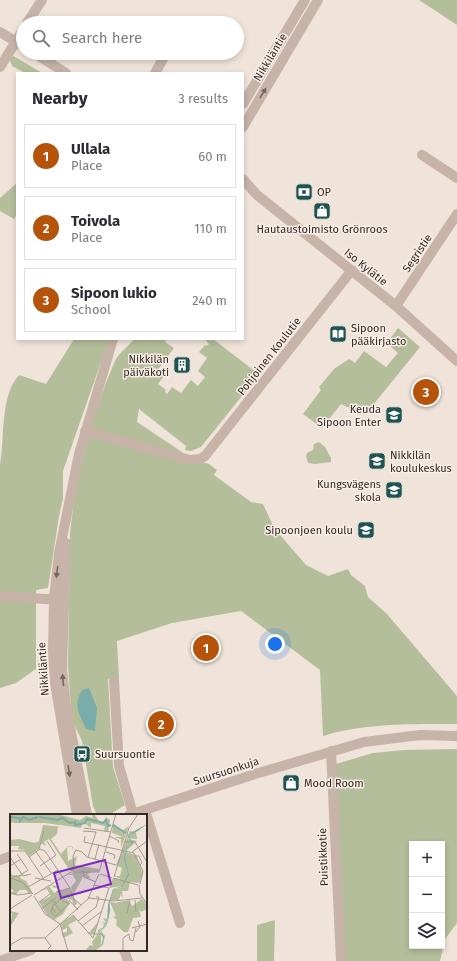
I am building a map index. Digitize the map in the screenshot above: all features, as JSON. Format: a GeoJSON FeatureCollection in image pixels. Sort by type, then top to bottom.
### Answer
{"type":"FeatureCollection","features":[{"type":"Feature","properties":{"kind":"street"},"geometry":{"type":"LineString","coordinates":[[32,16],[42,0]]}},
{"type":"Feature","properties":{"kind":"street","name":"Nikkiläntie"},"geometry":{"type":"LineString","coordinates":[[244,102],[305,0]]}},
{"type":"Feature","properties":{"kind":"street","name":"Nikkiläntie"},"geometry":{"type":"LineString","coordinates":[[244,125],[318,0]]}},
{"type":"Feature","properties":{"kind":"street"},"geometry":{"type":"LineString","coordinates":[[0,32],[16,42]]}},
{"type":"Feature","properties":{"kind":"street"},"geometry":{"type":"LineString","coordinates":[[0,68],[16,48]]}},
{"type":"Feature","properties":{"kind":"street"},"geometry":{"type":"LineString","coordinates":[[45,60],[64,72]]}},
{"type":"Feature","properties":{"kind":"street"},"geometry":{"type":"LineString","coordinates":[[156,72],[162,60]]}},
{"type":"Feature","properties":{"kind":"street"},"geometry":{"type":"LineString","coordinates":[[422,155],[457,178]]}},
{"type":"Feature","properties":{"kind":"street","name":"Iso Kylätie"},"geometry":{"type":"LineString","coordinates":[[244,180],[257,195],[396,306],[457,360]]}},
{"type":"Feature","properties":{"kind":"street","name":"Iso Kylätie"},"geometry":{"type":"LineString","coordinates":[[244,190],[257,195]]}},
{"type":"Feature","properties":{"kind":"street","name":"Segristie"},"geometry":{"type":"LineString","coordinates":[[396,306],[457,214]]}},
{"type":"Feature","properties":{"kind":"street","name":"Pohjoinen Koulutie"},"geometry":{"type":"LineString","coordinates":[[85,431],[190,460],[200,459],[205,456],[352,270]]}},
{"type":"Feature","properties":{"kind":"street","name":"Nikkiläntie"},"geometry":{"type":"LineString","coordinates":[[77,814],[55,683],[53,651],[66,520],[85,431],[113,340]]}},
{"type":"Feature","properties":{"kind":"street","name":"Nikkiläntie"},"geometry":{"type":"LineString","coordinates":[[106,364],[119,340]]}},
{"type":"Feature","properties":{"kind":"street"},"geometry":{"type":"LineString","coordinates":[[0,596],[59,599]]}},
{"type":"Feature","properties":{"kind":"street","name":"Nikkiläntie"},"geometry":{"type":"LineString","coordinates":[[59,599],[62,669],[66,706],[87,814]]}},
{"type":"Feature","properties":{"kind":"street"},"geometry":{"type":"LineString","coordinates":[[114,680],[120,771],[131,814]]}},
{"type":"Feature","properties":{"kind":"street","name":"Suursuonkuja"},"geometry":{"type":"LineString","coordinates":[[131,814],[331,751],[386,738],[457,736]]}},
{"type":"Feature","properties":{"kind":"street","name":"Puistikkotie"},"geometry":{"type":"LineString","coordinates":[[331,751],[341,961]]}},
{"type":"Feature","properties":{"kind":"street"},"geometry":{"type":"LineString","coordinates":[[145,810],[146,814]]}},
{"type":"Feature","properties":{"kind":"street"},"geometry":{"type":"LineString","coordinates":[[147,816],[180,923]]}},
{"type":"Feature","properties":{"kind":"street"},"geometry":{"type":"LineString","coordinates":[[0,961],[28,951]]}},
{"type":"Feature","properties":{"kind":"street"},"geometry":{"type":"LineString","coordinates":[[124,951],[128,961]]}},
{"type":"Feature","properties":{"kind":"green space"},"geometry":{"type":"Polygon","coordinates":[[[419,0],[457,0],[457,25],[419,0]]]}},
{"type":"Feature","properties":{"kind":"green space"},"geometry":{"type":"Polygon","coordinates":[[[13,56],[16,58],[16,60],[20,60],[40,72],[23,72],[12,66],[10,60],[13,56]]]}},
{"type":"Feature","properties":{"kind":"green space"},"geometry":{"type":"Polygon","coordinates":[[[16,184],[16,216],[14,219],[0,211],[0,198],[16,184]]]}},
{"type":"Feature","properties":{"kind":"green space"},"geometry":{"type":"Polygon","coordinates":[[[398,328],[420,347],[365,415],[341,404],[322,428],[303,414],[321,390],[319,387],[334,369],[349,359],[355,363],[364,351],[386,367],[398,353],[387,343],[398,328]]]}},
{"type":"Feature","properties":{"kind":"green space"},"geometry":{"type":"Polygon","coordinates":[[[73,340],[109,340],[63,471],[63,499],[48,588],[36,590],[36,669],[16,683],[0,688],[0,465],[4,417],[9,394],[19,375],[46,384],[73,340]]]}},
{"type":"Feature","properties":{"kind":"green space"},"geometry":{"type":"Polygon","coordinates":[[[133,340],[166,340],[165,342],[174,348],[157,371],[164,376],[158,384],[166,390],[165,392],[167,394],[172,387],[181,393],[191,380],[198,386],[205,377],[198,371],[207,358],[199,352],[205,345],[207,346],[209,344],[206,341],[207,340],[214,340],[256,372],[254,381],[201,447],[191,451],[185,450],[186,446],[139,409],[137,422],[194,460],[209,464],[217,470],[214,475],[251,502],[263,504],[274,528],[306,565],[328,576],[348,569],[351,575],[365,586],[368,597],[387,614],[457,696],[457,724],[372,726],[323,736],[320,670],[241,611],[172,623],[117,641],[119,678],[108,679],[113,767],[125,805],[111,814],[96,813],[93,806],[82,741],[72,720],[68,667],[70,535],[72,514],[86,446],[100,399],[116,359],[133,340]]]}},
{"type":"Feature","properties":{"kind":"green space"},"geometry":{"type":"Polygon","coordinates":[[[319,442],[325,447],[331,458],[331,462],[315,464],[308,463],[306,456],[307,453],[313,450],[314,444],[319,442]]]}},
{"type":"Feature","properties":{"kind":"green space"},"geometry":{"type":"Polygon","coordinates":[[[457,749],[457,923],[445,939],[445,841],[409,841],[409,949],[443,949],[440,961],[344,961],[336,764],[373,753],[404,750],[457,749]]]}},
{"type":"Feature","properties":{"kind":"green space"},"geometry":{"type":"Polygon","coordinates":[[[275,920],[274,961],[257,961],[257,925],[275,920]]]}},
{"type":"Feature","properties":{"kind":"water"},"geometry":{"type":"Polygon","coordinates":[[[89,688],[97,708],[95,731],[86,729],[79,714],[77,705],[82,690],[89,688]]]}},
{"type":"Feature","properties":{"kind":"place","name":"OP"},"geometry":{"type":"Point","coordinates":[304,192]}},
{"type":"Feature","properties":{"kind":"place","name":"Hautaustoimisto Grönroos"},"geometry":{"type":"Point","coordinates":[322,211]}},
{"type":"Feature","properties":{"kind":"place","name":"Sipoon pääkirjasto"},"geometry":{"type":"Point","coordinates":[338,334]}},
{"type":"Feature","properties":{"kind":"place","name":"Nikkilän päiväkoti"},"geometry":{"type":"Point","coordinates":[182,365]}},
{"type":"Feature","properties":{"kind":"place","name":"Sipoon lukio"},"geometry":{"type":"Point","coordinates":[426,392]}},
{"type":"Feature","properties":{"kind":"place","name":"Keuda Sipoon Enter"},"geometry":{"type":"Point","coordinates":[394,415]}},
{"type":"Feature","properties":{"kind":"place","name":"Nikkilän koulukeskus"},"geometry":{"type":"Point","coordinates":[377,461]}},
{"type":"Feature","properties":{"kind":"place","name":"Kungsvägens skola"},"geometry":{"type":"Point","coordinates":[394,490]}},
{"type":"Feature","properties":{"kind":"place","name":"Sipoonjoen koulu"},"geometry":{"type":"Point","coordinates":[366,530]}},
{"type":"Feature","properties":{"kind":"place","name":"Ullala"},"geometry":{"type":"Point","coordinates":[206,648]}},
{"type":"Feature","properties":{"kind":"place","name":"Toivola"},"geometry":{"type":"Point","coordinates":[161,724]}},
{"type":"Feature","properties":{"kind":"place","name":"Suursuontie"},"geometry":{"type":"Point","coordinates":[82,754]}},
{"type":"Feature","properties":{"kind":"place","name":"Mood Room"},"geometry":{"type":"Point","coordinates":[291,783]}}]}
